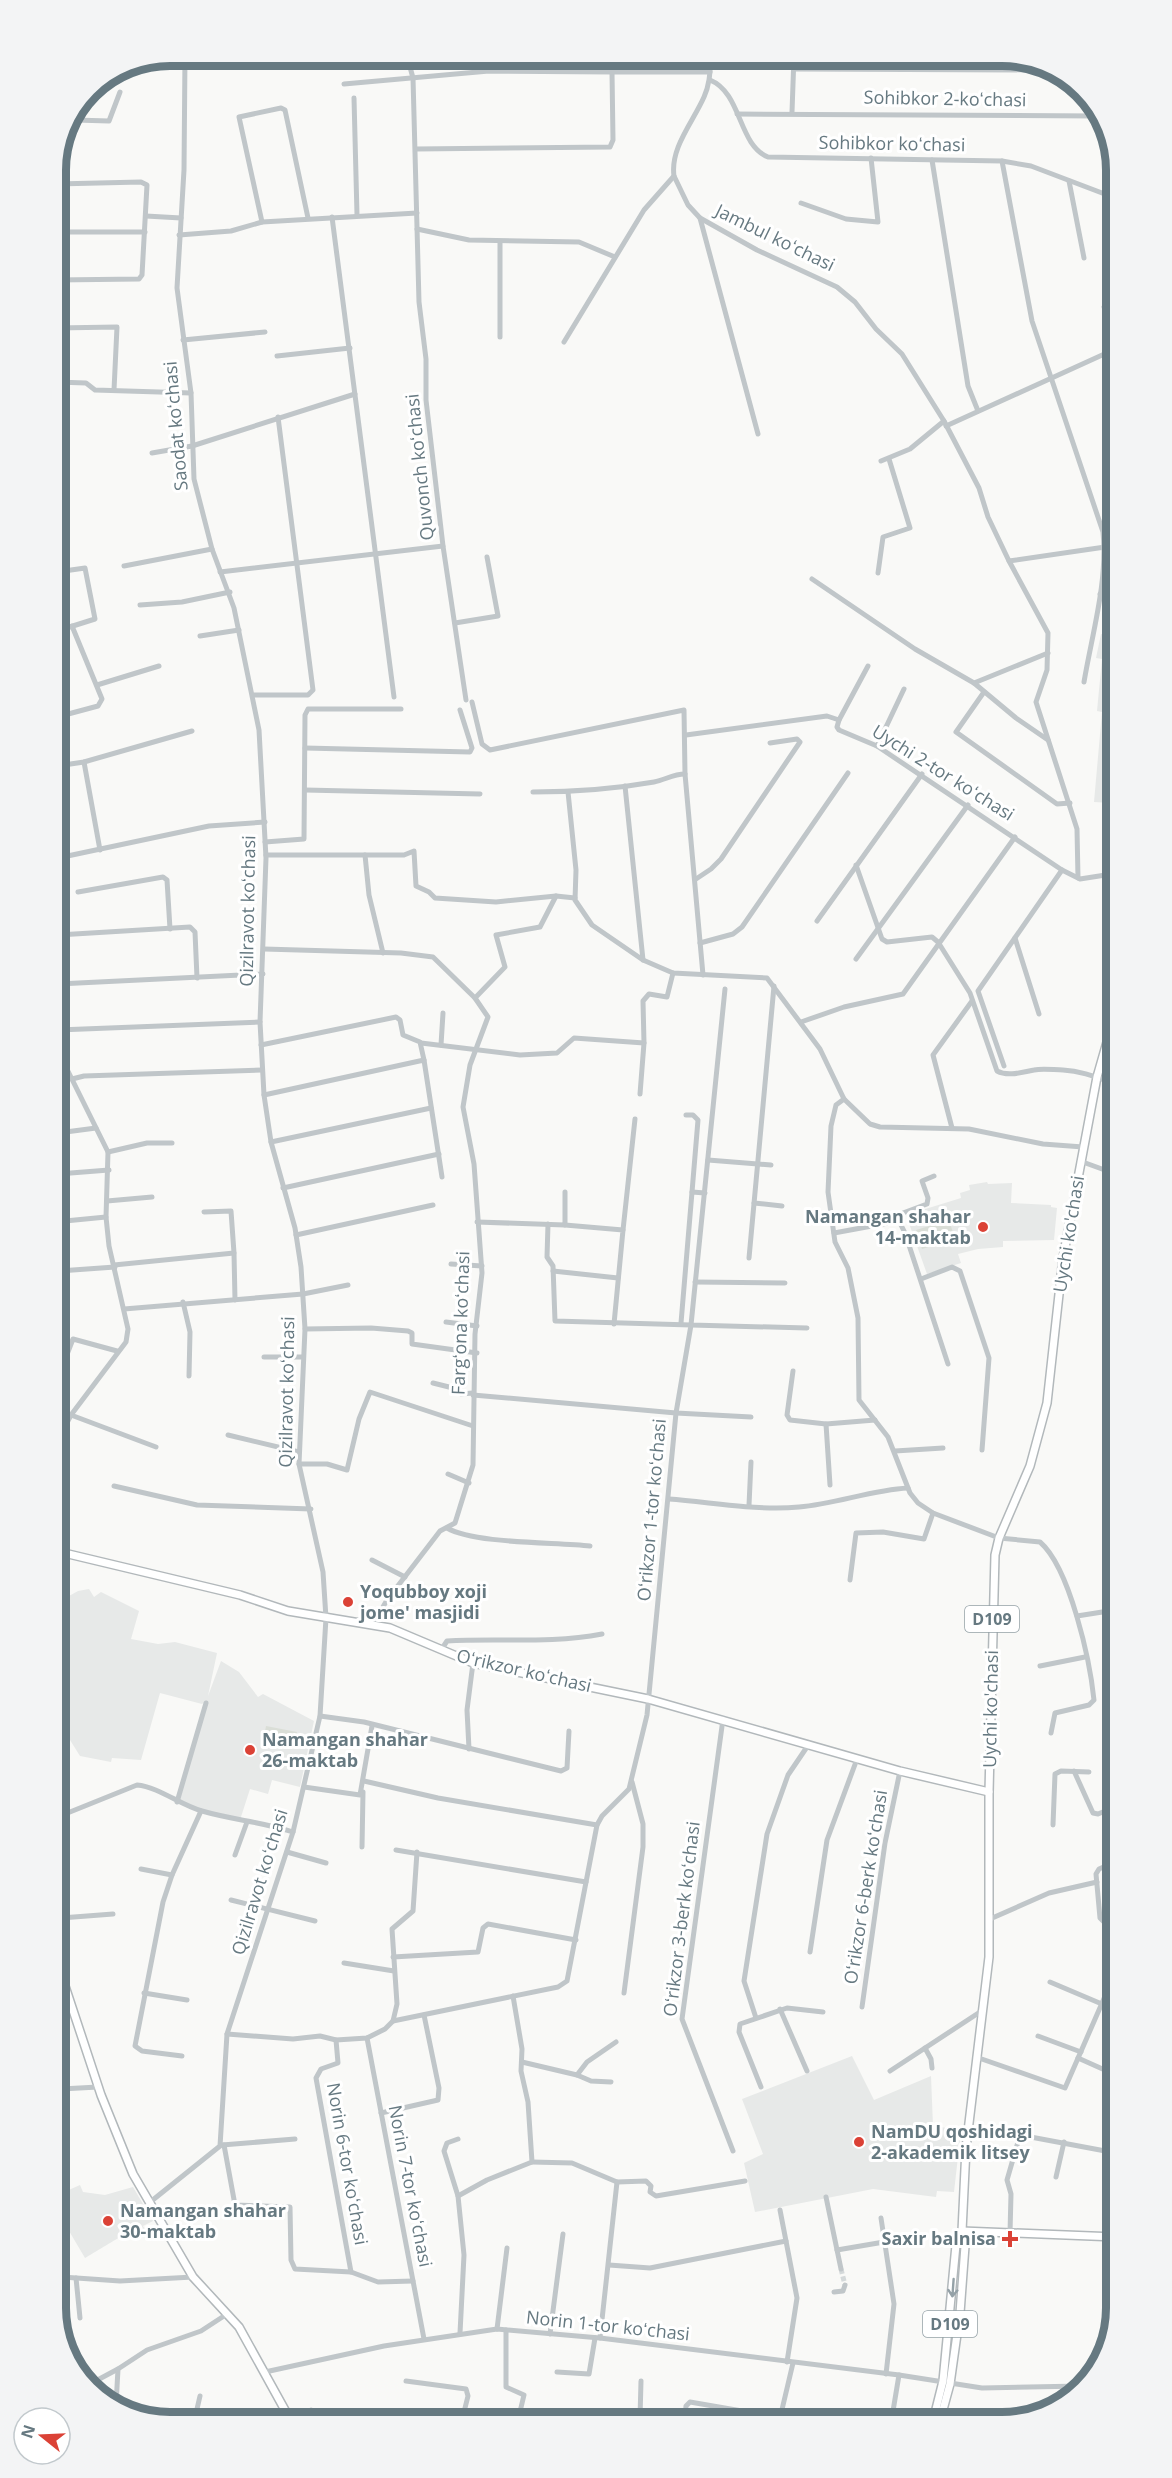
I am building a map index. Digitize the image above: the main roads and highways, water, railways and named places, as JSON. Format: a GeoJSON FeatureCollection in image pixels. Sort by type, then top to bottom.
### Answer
{"type":"FeatureCollection","features":[{"type":"Feature","properties":{"kind":"main road","name":"Uychi ko'chasi"},"geometry":{"type":"LineString","coordinates":[[942,2412],[960,2313],[965,2246],[962,2231],[966,2148],[983,2010],[990,1918],[989,1792],[994,1571],[999,1538],[1030,1466],[1047,1403],[1063,1258],[1096,1077],[1106,1044]]}},
{"type":"Feature","properties":{"kind":"main road","name":"Oʻrikzor koʻchasi"},"geometry":{"type":"LineString","coordinates":[[66,1553],[240,1595],[288,1611],[373,1624],[410,1634],[473,1663],[648,1699],[900,1771],[989,1792]]}},
{"type":"Feature","properties":{"kind":"main road"},"geometry":{"type":"LineString","coordinates":[[66,1989],[120,2146],[149,2203],[194,2277],[239,2327],[286,2412]]}},
{"type":"Feature","properties":{"kind":"main road"},"geometry":{"type":"LineString","coordinates":[[962,2231],[1106,2237]]}},
{"type":"Feature","properties":{"kind":"main road","name":"Uychi ko'chasi"},"geometry":{"type":"LineString","coordinates":[[936,2412],[946,2382]]}},
{"type":"Feature","properties":{"kind":"tunnel"},"geometry":{"type":"LineString","coordinates":[[841,2269],[845,2285]]}},
{"type":"Feature","properties":{"kind":"place","name":"Namangan shahar 14-maktab"},"geometry":{"type":"Point","coordinates":[983,1227]}},
{"type":"Feature","properties":{"kind":"place","name":"Yoqubboy xoji jome' masjidi"},"geometry":{"type":"Point","coordinates":[348,1602]}},
{"type":"Feature","properties":{"kind":"place","name":"Namangan shahar 26-maktab"},"geometry":{"type":"Point","coordinates":[250,1750]}},
{"type":"Feature","properties":{"kind":"place","name":"NamDU qoshidagi 2-akademik litsey"},"geometry":{"type":"Point","coordinates":[859,2142]}},
{"type":"Feature","properties":{"kind":"place","name":"Namangan shahar 30-maktab"},"geometry":{"type":"Point","coordinates":[108,2221]}},
{"type":"Feature","properties":{"kind":"place","name":"Saxir balnisa"},"geometry":{"type":"Point","coordinates":[1010,2239]}}]}
